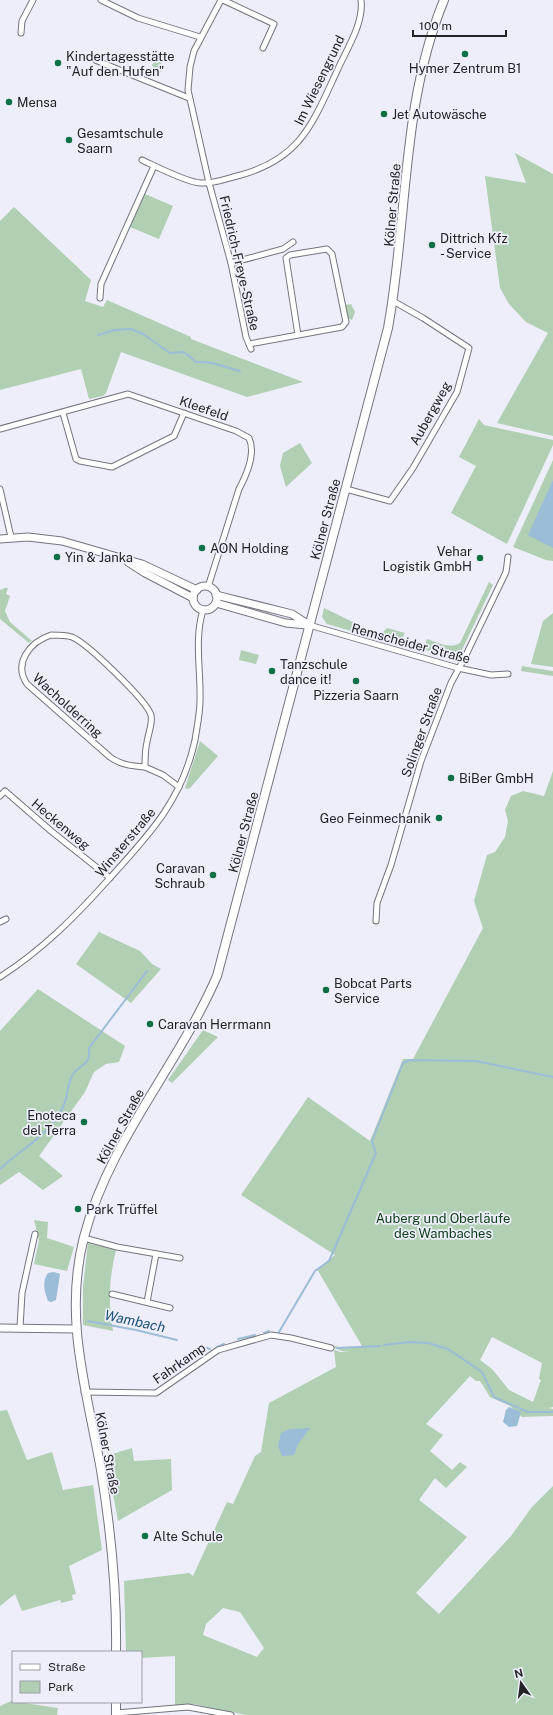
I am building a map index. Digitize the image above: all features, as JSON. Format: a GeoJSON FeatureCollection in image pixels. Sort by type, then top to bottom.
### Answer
{"type":"FeatureCollection","features":[{"type":"Feature","properties":{"kind":"main road","name":"Kölner Straße"},"geometry":{"type":"LineString","coordinates":[[116,1651],[115,1582],[111,1539],[101,1470],[84,1392],[76,1328],[76,1285],[84,1238],[98,1192],[113,1161],[133,1124],[198,1018],[217,976],[388,328],[393,301],[416,92],[432,31],[444,0]]}},
{"type":"Feature","properties":{"kind":"main road"},"geometry":{"type":"LineString","coordinates":[[116,1703],[116,1714]]}},
{"type":"Feature","properties":{"kind":"street"},"geometry":{"type":"LineString","coordinates":[[21,32],[22,21],[33,0]]}},
{"type":"Feature","properties":{"kind":"street"},"geometry":{"type":"LineString","coordinates":[[101,0],[138,18],[200,37]]}},
{"type":"Feature","properties":{"kind":"street","name":"Friedrich-Freye-Straße"},"geometry":{"type":"LineString","coordinates":[[264,48],[274,24],[222,0],[200,37],[190,67],[189,98],[209,183],[231,263],[250,346],[298,335]]}},
{"type":"Feature","properties":{"kind":"street","name":"Im Wiesengrund"},"geometry":{"type":"LineString","coordinates":[[209,183],[263,168],[289,152],[302,138],[314,121],[352,39],[360,17],[361,0]]}},
{"type":"Feature","properties":{"kind":"street"},"geometry":{"type":"LineString","coordinates":[[95,60],[189,98]]}},
{"type":"Feature","properties":{"kind":"street","name":"Friedrich-Freye-Straße"},"geometry":{"type":"LineString","coordinates":[[142,160],[194,182],[209,183]]}},
{"type":"Feature","properties":{"kind":"street"},"geometry":{"type":"LineString","coordinates":[[100,298],[101,284],[154,166]]}},
{"type":"Feature","properties":{"kind":"street"},"geometry":{"type":"LineString","coordinates":[[231,263],[283,249],[293,242]]}},
{"type":"Feature","properties":{"kind":"street"},"geometry":{"type":"LineString","coordinates":[[327,249],[332,254],[346,322],[342,327],[298,335],[286,258],[290,255],[327,249]]}},
{"type":"Feature","properties":{"kind":"street","name":"Aubergweg"},"geometry":{"type":"LineString","coordinates":[[346,489],[390,501],[413,468],[457,392],[469,348],[423,318],[393,301]]}},
{"type":"Feature","properties":{"kind":"street","name":"Kleefeld"},"geometry":{"type":"LineString","coordinates":[[0,429],[130,394],[196,416],[236,431],[249,438],[251,442],[246,476],[239,489],[208,586]]}},
{"type":"Feature","properties":{"kind":"street"},"geometry":{"type":"LineString","coordinates":[[63,412],[76,459],[109,468],[174,436],[184,413]]}},
{"type":"Feature","properties":{"kind":"street"},"geometry":{"type":"LineString","coordinates":[[0,489],[12,537]]}},
{"type":"Feature","properties":{"kind":"street"},"geometry":{"type":"LineString","coordinates":[[0,539],[28,537],[62,541],[142,564],[196,590]]}},
{"type":"Feature","properties":{"kind":"street","name":"Solinger Straße"},"geometry":{"type":"LineString","coordinates":[[376,921],[377,902],[391,865],[421,761],[451,683],[506,572],[508,557]]}},
{"type":"Feature","properties":{"kind":"street"},"geometry":{"type":"LineString","coordinates":[[123,559],[145,573],[193,598]]}},
{"type":"Feature","properties":{"kind":"street"},"geometry":{"type":"LineString","coordinates":[[208,586],[216,595],[216,603],[211,609],[203,610],[196,606],[193,598],[196,590],[200,587],[208,586]]}},
{"type":"Feature","properties":{"kind":"street"},"geometry":{"type":"LineString","coordinates":[[216,595],[292,614],[310,625]]}},
{"type":"Feature","properties":{"kind":"street"},"geometry":{"type":"LineString","coordinates":[[216,603],[286,623],[310,625]]}},
{"type":"Feature","properties":{"kind":"street","name":"Winsterstraße"},"geometry":{"type":"LineString","coordinates":[[0,977],[51,940],[83,909],[155,828],[179,788],[190,759],[199,710],[198,642],[203,610]]}},
{"type":"Feature","properties":{"kind":"street","name":"Remscheider Straße"},"geometry":{"type":"LineString","coordinates":[[310,625],[458,668],[491,675],[508,674]]}},
{"type":"Feature","properties":{"kind":"street","name":"Wacholderring"},"geometry":{"type":"LineString","coordinates":[[145,767],[146,743],[151,720],[145,705],[118,676],[81,643],[72,637],[51,635],[42,638],[33,644],[21,663],[21,671],[26,684],[118,763],[145,767],[163,775],[179,788]]}},
{"type":"Feature","properties":{"kind":"street","name":"Heckenweg"},"geometry":{"type":"LineString","coordinates":[[0,796],[5,791],[51,831],[110,878]]}},
{"type":"Feature","properties":{"kind":"street"},"geometry":{"type":"LineString","coordinates":[[0,922],[6,919]]}},
{"type":"Feature","properties":{"kind":"street"},"geometry":{"type":"LineString","coordinates":[[20,1328],[22,1293],[35,1234]]}},
{"type":"Feature","properties":{"kind":"street"},"geometry":{"type":"LineString","coordinates":[[84,1238],[117,1247],[180,1258]]}},
{"type":"Feature","properties":{"kind":"street"},"geometry":{"type":"LineString","coordinates":[[147,1302],[156,1254]]}},
{"type":"Feature","properties":{"kind":"street"},"geometry":{"type":"LineString","coordinates":[[112,1294],[170,1308]]}},
{"type":"Feature","properties":{"kind":"street"},"geometry":{"type":"LineString","coordinates":[[0,1328],[76,1328]]}},
{"type":"Feature","properties":{"kind":"street","name":"Fahrkamp"},"geometry":{"type":"LineString","coordinates":[[84,1392],[156,1393],[218,1350],[271,1335],[291,1338],[331,1348]]}},
{"type":"Feature","properties":{"kind":"street"},"geometry":{"type":"LineString","coordinates":[[116,1714],[188,1707],[231,1715]]}},
{"type":"Feature","properties":{"kind":"green space"},"geometry":{"type":"Polygon","coordinates":[[[158,55],[164,56],[161,65],[162,71],[157,74],[152,65],[158,55]]]}},
{"type":"Feature","properties":{"kind":"green space"},"geometry":{"type":"Polygon","coordinates":[[[515,153],[553,174],[553,436],[497,423],[548,333],[526,322],[509,304],[500,288],[485,176],[526,183],[515,153]]]}},
{"type":"Feature","properties":{"kind":"green space"},"geometry":{"type":"Polygon","coordinates":[[[145,194],[173,206],[159,239],[130,227],[145,194]]]}},
{"type":"Feature","properties":{"kind":"green space"},"geometry":{"type":"Polygon","coordinates":[[[14,207],[91,280],[85,301],[103,307],[107,300],[191,337],[191,339],[303,382],[247,397],[121,352],[106,393],[103,396],[89,399],[81,369],[0,390],[0,221],[14,207]]]}},
{"type":"Feature","properties":{"kind":"green space"},"geometry":{"type":"Polygon","coordinates":[[[351,304],[355,312],[352,320],[348,318],[345,305],[351,304]]]}},
{"type":"Feature","properties":{"kind":"green space"},"geometry":{"type":"Polygon","coordinates":[[[479,419],[484,425],[553,440],[553,445],[507,544],[451,513],[476,466],[459,457],[479,419]]]}},
{"type":"Feature","properties":{"kind":"green space"},"geometry":{"type":"Polygon","coordinates":[[[300,443],[312,463],[286,487],[280,466],[283,453],[300,443]]]}},
{"type":"Feature","properties":{"kind":"green space"},"geometry":{"type":"Polygon","coordinates":[[[553,460],[553,561],[546,560],[513,547],[553,460]]]}},
{"type":"Feature","properties":{"kind":"green space"},"geometry":{"type":"Polygon","coordinates":[[[489,582],[493,585],[460,654],[450,658],[423,649],[427,639],[440,644],[448,645],[456,645],[460,643],[489,582]]]}},
{"type":"Feature","properties":{"kind":"green space"},"geometry":{"type":"Polygon","coordinates":[[[8,588],[6,594],[10,596],[5,611],[10,622],[32,641],[29,643],[0,619],[0,590],[8,588]]]}},
{"type":"Feature","properties":{"kind":"green space"},"geometry":{"type":"Polygon","coordinates":[[[324,608],[380,635],[387,628],[405,633],[401,640],[396,644],[327,624],[322,617],[324,608]]]}},
{"type":"Feature","properties":{"kind":"green space"},"geometry":{"type":"Polygon","coordinates":[[[553,613],[553,667],[531,664],[543,621],[553,613]]]}},
{"type":"Feature","properties":{"kind":"green space"},"geometry":{"type":"Polygon","coordinates":[[[241,650],[259,655],[256,664],[239,660],[241,650]]]}},
{"type":"Feature","properties":{"kind":"green space"},"geometry":{"type":"Polygon","coordinates":[[[522,666],[553,671],[553,676],[521,671],[522,666]]]}},
{"type":"Feature","properties":{"kind":"green space"},"geometry":{"type":"Polygon","coordinates":[[[200,741],[218,756],[190,788],[187,789],[185,788],[200,741]]]}},
{"type":"Feature","properties":{"kind":"green space","name":"Auberg und Oberläufe des Wambaches"},"geometry":{"type":"Polygon","coordinates":[[[553,771],[553,1407],[548,1408],[553,1409],[553,1416],[522,1417],[510,1406],[490,1397],[480,1381],[476,1381],[470,1376],[426,1424],[443,1435],[430,1451],[452,1470],[460,1462],[467,1467],[446,1488],[435,1478],[419,1500],[467,1537],[416,1593],[439,1614],[511,1536],[532,1507],[553,1486],[553,1715],[246,1715],[194,1704],[175,1706],[175,1656],[142,1658],[142,1651],[126,1651],[124,1581],[189,1573],[193,1576],[227,1502],[233,1504],[255,1456],[261,1452],[269,1403],[336,1367],[334,1350],[341,1352],[350,1351],[342,1351],[334,1348],[335,1346],[343,1348],[362,1346],[317,1269],[335,1255],[241,1195],[308,1097],[370,1141],[403,1059],[413,1059],[483,928],[474,901],[487,855],[495,852],[505,837],[508,821],[505,810],[511,796],[523,791],[544,796],[553,771]],[[492,1337],[480,1360],[492,1369],[509,1390],[533,1402],[541,1380],[539,1379],[542,1363],[492,1337]],[[223,1608],[206,1624],[203,1635],[257,1657],[264,1648],[240,1612],[223,1608]]]}},
{"type":"Feature","properties":{"kind":"green space"},"geometry":{"type":"Polygon","coordinates":[[[99,932],[140,951],[152,964],[161,969],[131,1003],[76,964],[99,932]]]}},
{"type":"Feature","properties":{"kind":"green space"},"geometry":{"type":"Polygon","coordinates":[[[38,989],[125,1046],[119,1062],[106,1064],[94,1072],[85,1092],[39,1156],[63,1176],[43,1190],[19,1172],[0,1185],[0,1031],[38,989]]]}},
{"type":"Feature","properties":{"kind":"green space"},"geometry":{"type":"Polygon","coordinates":[[[203,1030],[218,1037],[172,1083],[168,1080],[203,1030]]]}},
{"type":"Feature","properties":{"kind":"green space"},"geometry":{"type":"Polygon","coordinates":[[[34,1220],[48,1222],[47,1238],[74,1247],[67,1271],[34,1264],[39,1240],[34,1220]]]}},
{"type":"Feature","properties":{"kind":"green space"},"geometry":{"type":"Polygon","coordinates":[[[88,1243],[116,1250],[110,1290],[110,1310],[113,1331],[83,1325],[83,1287],[88,1243]]]}},
{"type":"Feature","properties":{"kind":"green space"},"geometry":{"type":"Polygon","coordinates":[[[7,1410],[27,1460],[52,1452],[63,1490],[93,1485],[102,1550],[69,1566],[76,1594],[72,1595],[73,1600],[61,1603],[60,1600],[22,1611],[15,1594],[0,1606],[0,1411],[7,1410]]]}},
{"type":"Feature","properties":{"kind":"green space"},"geometry":{"type":"Polygon","coordinates":[[[132,1448],[134,1461],[171,1459],[172,1490],[118,1521],[106,1456],[132,1448]]]}},
{"type":"Feature","properties":{"kind":"green space"},"geometry":{"type":"Polygon","coordinates":[[[11,1701],[12,1703],[24,1703],[58,1708],[57,1715],[0,1715],[0,1706],[11,1701]]]}},
{"type":"Feature","properties":{"kind":"water"},"geometry":{"type":"Polygon","coordinates":[[[553,480],[553,548],[528,535],[553,480]]]}},
{"type":"Feature","properties":{"kind":"water"},"geometry":{"type":"Polygon","coordinates":[[[54,1272],[60,1274],[56,1300],[51,1302],[48,1301],[44,1283],[48,1273],[54,1272]]]}},
{"type":"Feature","properties":{"kind":"water"},"geometry":{"type":"Polygon","coordinates":[[[509,1407],[521,1412],[517,1426],[509,1427],[503,1422],[506,1410],[509,1407]]]}},
{"type":"Feature","properties":{"kind":"water"},"geometry":{"type":"Polygon","coordinates":[[[310,1428],[298,1444],[294,1455],[282,1456],[278,1446],[281,1433],[290,1429],[310,1428]]]}},
{"type":"Feature","properties":{"kind":"waterway"},"geometry":{"type":"LineString","coordinates":[[98,335],[114,330],[131,329],[143,334],[170,353],[184,352],[196,362],[213,363],[240,371]]}},
{"type":"Feature","properties":{"kind":"waterway"},"geometry":{"type":"LineString","coordinates":[[0,1169],[35,1141],[58,1117],[65,1103],[73,1074],[85,1064],[88,1058],[89,1048],[147,971]]}},
{"type":"Feature","properties":{"kind":"waterway"},"geometry":{"type":"LineString","coordinates":[[279,1332],[315,1271],[329,1261],[376,1153],[372,1141],[403,1063],[410,1060],[476,1061],[553,1077]]}},
{"type":"Feature","properties":{"kind":"waterway","name":"Wambach"},"geometry":{"type":"LineString","coordinates":[[88,1321],[136,1330],[177,1340]]}},
{"type":"Feature","properties":{"kind":"waterway","name":"Wambach"},"geometry":{"type":"LineString","coordinates":[[264,1333],[269,1331]]}},
{"type":"Feature","properties":{"kind":"waterway","name":"Wambach"},"geometry":{"type":"LineString","coordinates":[[238,1339],[255,1335]]}},
{"type":"Feature","properties":{"kind":"waterway","name":"Wambach"},"geometry":{"type":"LineString","coordinates":[[384,1345],[409,1342],[428,1343],[448,1349],[482,1372],[494,1397],[528,1412],[553,1412]]}},
{"type":"Feature","properties":{"kind":"waterway","name":"Wambach"},"geometry":{"type":"LineString","coordinates":[[217,1347],[224,1344]]}},
{"type":"Feature","properties":{"kind":"waterway","name":"Wambach"},"geometry":{"type":"LineString","coordinates":[[201,1346],[210,1349]]}},
{"type":"Feature","properties":{"kind":"waterway","name":"Wambach"},"geometry":{"type":"LineString","coordinates":[[337,1348],[380,1346]]}},
{"type":"Feature","properties":{"kind":"place","name":"Hymer Zentrum B1"},"geometry":{"type":"Point","coordinates":[465,54]}},
{"type":"Feature","properties":{"kind":"place","name":"Kindertagesstätte \"Auf den Hufen\""},"geometry":{"type":"Point","coordinates":[58,63]}},
{"type":"Feature","properties":{"kind":"place","name":"Mensa"},"geometry":{"type":"Point","coordinates":[9,102]}},
{"type":"Feature","properties":{"kind":"place","name":"Jet Autowäsche"},"geometry":{"type":"Point","coordinates":[384,114]}},
{"type":"Feature","properties":{"kind":"place","name":"Gesamtschule Saarn"},"geometry":{"type":"Point","coordinates":[69,140]}},
{"type":"Feature","properties":{"kind":"place","name":"Dittrich Kfz - Service"},"geometry":{"type":"Point","coordinates":[432,245]}},
{"type":"Feature","properties":{"kind":"place","name":"AON Holding"},"geometry":{"type":"Point","coordinates":[202,548]}},
{"type":"Feature","properties":{"kind":"place","name":"Yin & Janka"},"geometry":{"type":"Point","coordinates":[57,557]}},
{"type":"Feature","properties":{"kind":"place","name":"Vehar Logistik GmbH"},"geometry":{"type":"Point","coordinates":[480,558]}},
{"type":"Feature","properties":{"kind":"place","name":"Tanzschule dance it!"},"geometry":{"type":"Point","coordinates":[272,671]}},
{"type":"Feature","properties":{"kind":"place","name":"Pizzeria Saarn"},"geometry":{"type":"Point","coordinates":[356,681]}},
{"type":"Feature","properties":{"kind":"place","name":"BiBer GmbH"},"geometry":{"type":"Point","coordinates":[451,778]}},
{"type":"Feature","properties":{"kind":"place","name":"Geo Feinmechanik"},"geometry":{"type":"Point","coordinates":[439,818]}},
{"type":"Feature","properties":{"kind":"place","name":"Caravan Schraub"},"geometry":{"type":"Point","coordinates":[213,875]}},
{"type":"Feature","properties":{"kind":"place","name":"Bobcat Parts Service"},"geometry":{"type":"Point","coordinates":[326,990]}},
{"type":"Feature","properties":{"kind":"place","name":"Caravan Herrmann"},"geometry":{"type":"Point","coordinates":[150,1024]}},
{"type":"Feature","properties":{"kind":"place","name":"Enoteca del Terra"},"geometry":{"type":"Point","coordinates":[84,1122]}},
{"type":"Feature","properties":{"kind":"place","name":"Park Trüffel"},"geometry":{"type":"Point","coordinates":[78,1209]}},
{"type":"Feature","properties":{"kind":"place","name":"Alte Schule"},"geometry":{"type":"Point","coordinates":[145,1536]}}]}
